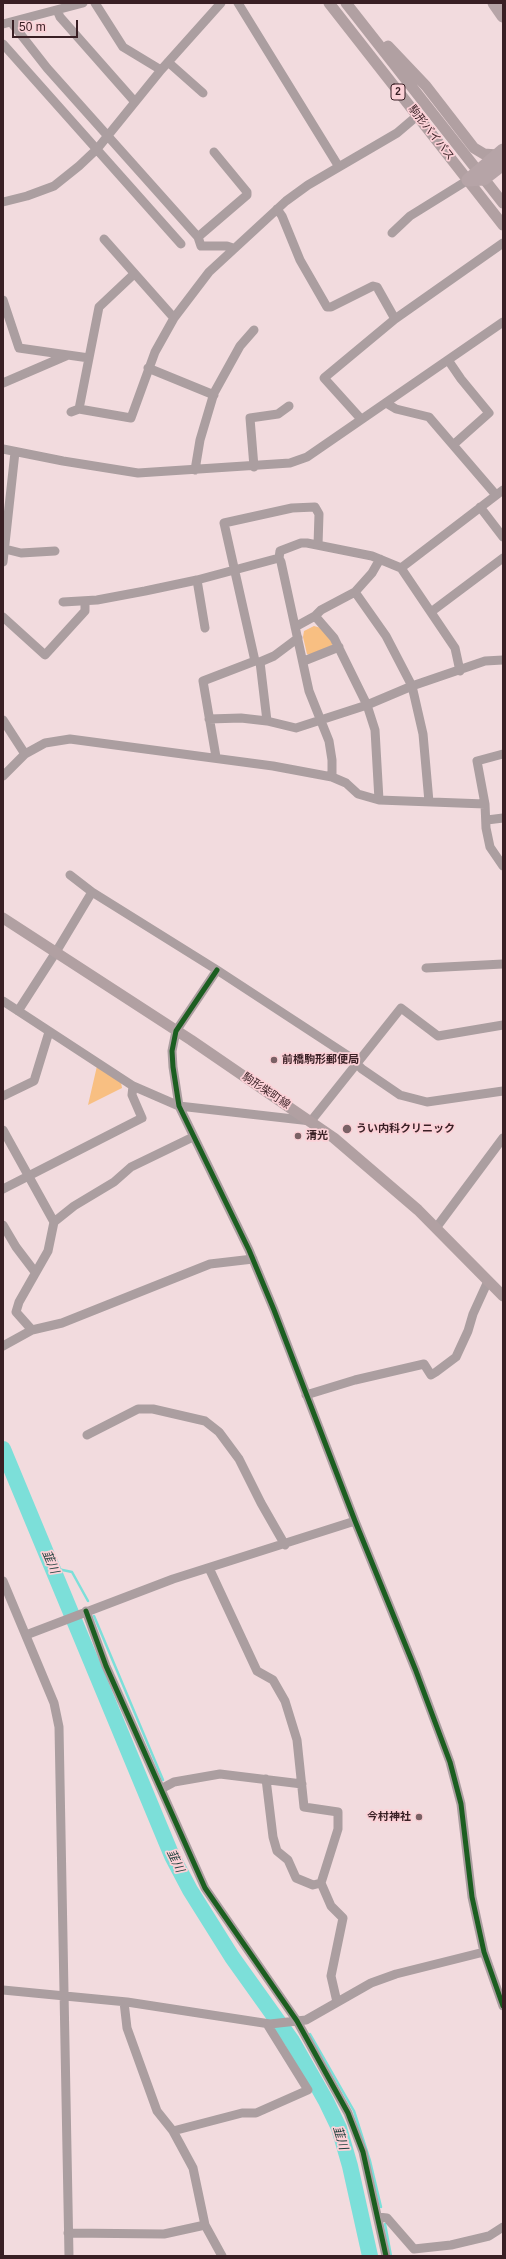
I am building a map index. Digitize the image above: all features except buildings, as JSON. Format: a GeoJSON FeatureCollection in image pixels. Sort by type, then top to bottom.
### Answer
{"type":"FeatureCollection","features":[{"type":"Feature","properties":{"kind":"highway"},"geometry":{"type":"LineString","coordinates":[[494,3],[503,16]]}},
{"type":"Feature","properties":{"kind":"highway"},"geometry":{"type":"LineString","coordinates":[[476,176],[501,156]]}},
{"type":"Feature","properties":{"kind":"main road","name":"駒形バイパス"},"geometry":{"type":"LineString","coordinates":[[329,3],[417,116],[503,203]]}},
{"type":"Feature","properties":{"kind":"main road","name":"駒形バイパス"},"geometry":{"type":"LineString","coordinates":[[346,3],[476,176],[503,225]]}},
{"type":"Feature","properties":{"kind":"main road"},"geometry":{"type":"LineString","coordinates":[[367,30],[392,50],[426,86],[474,148],[484,154],[501,156]]}},
{"type":"Feature","properties":{"kind":"main road","name":"駒形柴町線"},"geometry":{"type":"LineString","coordinates":[[3,918],[311,1121],[378,1174],[436,1228],[503,1296]]}},
{"type":"Feature","properties":{"kind":"street"},"geometry":{"type":"LineString","coordinates":[[83,3],[7,23],[198,237],[201,246],[227,246],[233,248]]}},
{"type":"Feature","properties":{"kind":"street"},"geometry":{"type":"LineString","coordinates":[[95,3],[122,47],[161,70]]}},
{"type":"Feature","properties":{"kind":"street"},"geometry":{"type":"LineString","coordinates":[[3,202],[27,196],[54,186],[97,149],[161,70],[221,3]]}},
{"type":"Feature","properties":{"kind":"street"},"geometry":{"type":"LineString","coordinates":[[238,3],[339,167]]}},
{"type":"Feature","properties":{"kind":"street"},"geometry":{"type":"LineString","coordinates":[[57,10],[60,17],[135,102]]}},
{"type":"Feature","properties":{"kind":"street"},"geometry":{"type":"LineString","coordinates":[[3,44],[180,244]]}},
{"type":"Feature","properties":{"kind":"street"},"geometry":{"type":"LineString","coordinates":[[168,62],[203,93]]}},
{"type":"Feature","properties":{"kind":"street"},"geometry":{"type":"LineString","coordinates":[[134,274],[99,307],[89,358],[75,410],[131,418],[148,368],[174,318],[206,276],[233,248],[277,209],[308,185],[397,133],[417,116]]}},
{"type":"Feature","properties":{"kind":"street"},"geometry":{"type":"LineString","coordinates":[[198,237],[247,195],[248,192],[214,152]]}},
{"type":"Feature","properties":{"kind":"street"},"geometry":{"type":"LineString","coordinates":[[392,233],[410,216],[476,176]]}},
{"type":"Feature","properties":{"kind":"street"},"geometry":{"type":"LineString","coordinates":[[277,209],[282,216],[300,260],[327,307],[331,307],[373,286],[377,287],[395,319]]}},
{"type":"Feature","properties":{"kind":"street"},"geometry":{"type":"LineString","coordinates":[[104,239],[174,318]]}},
{"type":"Feature","properties":{"kind":"street"},"geometry":{"type":"LineString","coordinates":[[360,419],[324,378],[395,319],[503,243]]}},
{"type":"Feature","properties":{"kind":"street"},"geometry":{"type":"LineString","coordinates":[[3,300],[19,348],[89,358]]}},
{"type":"Feature","properties":{"kind":"street"},"geometry":{"type":"LineString","coordinates":[[3,449],[138,473],[284,465],[299,460],[386,403],[503,322]]}},
{"type":"Feature","properties":{"kind":"street"},"geometry":{"type":"LineString","coordinates":[[195,470],[200,440],[214,395],[227,366],[240,346],[254,330]]}},
{"type":"Feature","properties":{"kind":"street"},"geometry":{"type":"LineString","coordinates":[[3,383],[68,355]]}},
{"type":"Feature","properties":{"kind":"street"},"geometry":{"type":"LineString","coordinates":[[448,360],[461,379],[489,412],[453,445]]}},
{"type":"Feature","properties":{"kind":"street"},"geometry":{"type":"LineString","coordinates":[[148,368],[214,395]]}},
{"type":"Feature","properties":{"kind":"street"},"geometry":{"type":"LineString","coordinates":[[386,403],[396,409],[429,417],[453,445],[500,492],[401,568]]}},
{"type":"Feature","properties":{"kind":"street"},"geometry":{"type":"LineString","coordinates":[[254,467],[250,418],[278,414],[289,406]]}},
{"type":"Feature","properties":{"kind":"street"},"geometry":{"type":"LineString","coordinates":[[3,562],[15,452]]}},
{"type":"Feature","properties":{"kind":"street"},"geometry":{"type":"LineString","coordinates":[[267,720],[257,661],[224,527],[228,521],[292,508],[316,507],[319,514],[318,545]]}},
{"type":"Feature","properties":{"kind":"street"},"geometry":{"type":"LineString","coordinates":[[480,507],[503,537]]}},
{"type":"Feature","properties":{"kind":"street"},"geometry":{"type":"LineString","coordinates":[[332,777],[330,749],[309,691],[304,662],[279,558],[280,551],[298,544],[318,545],[380,559],[401,568],[455,648],[460,671]]}},
{"type":"Feature","properties":{"kind":"street"},"geometry":{"type":"LineString","coordinates":[[5,549],[21,553],[55,551]]}},
{"type":"Feature","properties":{"kind":"street"},"geometry":{"type":"LineString","coordinates":[[63,602],[85,601],[197,580],[279,558]]}},
{"type":"Feature","properties":{"kind":"street"},"geometry":{"type":"LineString","coordinates":[[431,612],[503,558]]}},
{"type":"Feature","properties":{"kind":"street"},"geometry":{"type":"LineString","coordinates":[[295,627],[321,610],[355,592],[372,573],[380,559]]}},
{"type":"Feature","properties":{"kind":"street"},"geometry":{"type":"LineString","coordinates":[[197,580],[205,628]]}},
{"type":"Feature","properties":{"kind":"street"},"geometry":{"type":"LineString","coordinates":[[355,592],[368,607],[390,642],[412,686],[423,734],[429,802]]}},
{"type":"Feature","properties":{"kind":"street"},"geometry":{"type":"LineString","coordinates":[[3,617],[45,655],[85,611],[85,601]]}},
{"type":"Feature","properties":{"kind":"street"},"geometry":{"type":"LineString","coordinates":[[314,616],[339,647],[367,705],[375,730],[379,800]]}},
{"type":"Feature","properties":{"kind":"street"},"geometry":{"type":"LineString","coordinates":[[216,757],[203,681],[274,656],[298,638]]}},
{"type":"Feature","properties":{"kind":"street"},"geometry":{"type":"LineString","coordinates":[[304,662],[339,647]]}},
{"type":"Feature","properties":{"kind":"street"},"geometry":{"type":"LineString","coordinates":[[209,719],[241,718],[267,720],[296,728],[367,705],[412,686],[460,671],[490,659],[503,660]]}},
{"type":"Feature","properties":{"kind":"street"},"geometry":{"type":"LineString","coordinates":[[3,720],[25,754]]}},
{"type":"Feature","properties":{"kind":"street"},"geometry":{"type":"LineString","coordinates":[[3,776],[25,754],[45,743],[70,739],[130,748],[216,757],[332,777],[346,783],[358,794],[379,800],[485,804]]}},
{"type":"Feature","properties":{"kind":"street"},"geometry":{"type":"LineString","coordinates":[[503,754],[477,761],[485,804],[487,820],[486,828],[490,847],[503,866]]}},
{"type":"Feature","properties":{"kind":"street"},"geometry":{"type":"LineString","coordinates":[[487,820],[503,818]]}},
{"type":"Feature","properties":{"kind":"street"},"geometry":{"type":"LineString","coordinates":[[70,875],[92,892],[217,970],[356,1063],[400,1095],[419,1102],[427,1102],[503,1091]]}},
{"type":"Feature","properties":{"kind":"street"},"geometry":{"type":"LineString","coordinates":[[18,1011],[92,892]]}},
{"type":"Feature","properties":{"kind":"street"},"geometry":{"type":"LineString","coordinates":[[426,968],[503,964]]}},
{"type":"Feature","properties":{"kind":"street"},"geometry":{"type":"LineString","coordinates":[[217,970],[176,1031],[172,1051],[179,1106],[253,1259],[355,1521],[416,1671],[450,1762],[461,1804],[472,1897],[484,1952],[503,2006]]}},
{"type":"Feature","properties":{"kind":"street"},"geometry":{"type":"LineString","coordinates":[[3,1001],[133,1086],[179,1106],[311,1121],[401,1008],[438,1036],[503,1025]]}},
{"type":"Feature","properties":{"kind":"street"},"geometry":{"type":"LineString","coordinates":[[3,1096],[34,1081],[49,1032]]}},
{"type":"Feature","properties":{"kind":"street"},"geometry":{"type":"LineString","coordinates":[[3,1189],[142,1118],[132,1095],[133,1086]]}},
{"type":"Feature","properties":{"kind":"street"},"geometry":{"type":"LineString","coordinates":[[3,1130],[27,1177],[54,1222]]}},
{"type":"Feature","properties":{"kind":"street"},"geometry":{"type":"LineString","coordinates":[[32,1330],[16,1312],[35,1272],[48,1251],[54,1222],[74,1206],[114,1182],[131,1167],[193,1137]]}},
{"type":"Feature","properties":{"kind":"street"},"geometry":{"type":"LineString","coordinates":[[436,1228],[503,1138]]}},
{"type":"Feature","properties":{"kind":"street"},"geometry":{"type":"LineString","coordinates":[[3,1225],[16,1247],[35,1272]]}},
{"type":"Feature","properties":{"kind":"street"},"geometry":{"type":"LineString","coordinates":[[3,1346],[32,1330],[62,1323],[210,1264],[253,1259]]}},
{"type":"Feature","properties":{"kind":"street"},"geometry":{"type":"LineString","coordinates":[[306,1395],[424,1364],[431,1375],[436,1372],[456,1357],[488,1281]]}},
{"type":"Feature","properties":{"kind":"street"},"geometry":{"type":"LineString","coordinates":[[87,1435],[138,1409],[153,1409],[205,1420],[219,1432],[239,1459],[284,1545]]}},
{"type":"Feature","properties":{"kind":"street"},"geometry":{"type":"LineString","coordinates":[[26,1635],[173,1579],[284,1545],[355,1521]]}},
{"type":"Feature","properties":{"kind":"street"},"geometry":{"type":"LineString","coordinates":[[208,1568],[256,1671],[273,1680],[280,1689],[297,1740],[304,1807],[338,1812],[338,1829],[321,1883],[331,1906],[343,1918],[331,1976],[337,2002]]}},
{"type":"Feature","properties":{"kind":"street"},"geometry":{"type":"LineString","coordinates":[[3,1580],[54,1704],[59,1727],[69,2256]]}},
{"type":"Feature","properties":{"kind":"street"},"geometry":{"type":"LineString","coordinates":[[83,1613],[161,1788],[174,1823],[205,1888],[296,2021],[348,2113],[362,2152],[386,2256]]}},
{"type":"Feature","properties":{"kind":"street"},"geometry":{"type":"LineString","coordinates":[[161,1788],[174,1782],[220,1774],[302,1784]]}},
{"type":"Feature","properties":{"kind":"street"},"geometry":{"type":"LineString","coordinates":[[266,1779],[273,1837],[277,1851],[288,1860],[296,1878],[313,1884],[321,1883]]}},
{"type":"Feature","properties":{"kind":"street"},"geometry":{"type":"LineString","coordinates":[[3,1990],[124,2002],[269,2024],[306,2020],[371,1983],[383,1978],[484,1952]]}},
{"type":"Feature","properties":{"kind":"street"},"geometry":{"type":"LineString","coordinates":[[124,2002],[127,2028],[157,2111],[173,2131],[193,2168],[205,2225],[222,2256]]}},
{"type":"Feature","properties":{"kind":"street"},"geometry":{"type":"LineString","coordinates":[[173,2131],[242,2113],[256,2113],[308,2090],[269,2024]]}},
{"type":"Feature","properties":{"kind":"street"},"geometry":{"type":"LineString","coordinates":[[378,2217],[387,2218],[414,2250],[451,2245],[489,2236],[503,2227]]}},
{"type":"Feature","properties":{"kind":"street"},"geometry":{"type":"LineString","coordinates":[[68,2233],[164,2234],[205,2225]]}},
{"type":"Feature","properties":{"kind":"shaded area"},"geometry":{"type":"Polygon","coordinates":[[[314,626],[321,628],[333,642],[331,647],[313,656],[307,654],[303,637],[304,631],[314,626]]]}},
{"type":"Feature","properties":{"kind":"shaded area"},"geometry":{"type":"Polygon","coordinates":[[[97,1066],[121,1082],[122,1088],[88,1105],[97,1066]]]}},
{"type":"Feature","properties":{"kind":"waterway","name":"韮川"},"geometry":{"type":"LineString","coordinates":[[3,1449],[172,1856],[190,1890],[232,1957],[292,2041],[326,2101],[339,2128],[350,2166],[370,2256]]}},
{"type":"Feature","properties":{"kind":"waterway"},"geometry":{"type":"LineString","coordinates":[[53,1568],[72,1572],[88,1601]]}},
{"type":"Feature","properties":{"kind":"waterway"},"geometry":{"type":"LineString","coordinates":[[94,1616],[163,1780]]}},
{"type":"Feature","properties":{"kind":"waterway"},"geometry":{"type":"LineString","coordinates":[[310,2034],[354,2111],[370,2161],[381,2207]]}},
{"type":"Feature","properties":{"kind":"waterway"},"geometry":{"type":"LineString","coordinates":[[385,2224],[391,2256]]}},
{"type":"Feature","properties":{"kind":"cycle path"},"geometry":{"type":"LineString","coordinates":[[217,970],[176,1031],[172,1051],[179,1106],[249,1250],[274,1310],[355,1521],[416,1671],[450,1762],[461,1804],[472,1897],[484,1952],[503,2006]]}},
{"type":"Feature","properties":{"kind":"cycle path"},"geometry":{"type":"LineString","coordinates":[[86,1611],[106,1666],[205,1888],[297,2021],[348,2113],[363,2152],[386,2256]]}},
{"type":"Feature","properties":{"kind":"place","name":"前橋駒形郵便局"},"geometry":{"type":"Point","coordinates":[274,1060]}},
{"type":"Feature","properties":{"kind":"place","name":"うい内科クリニック"},"geometry":{"type":"Point","coordinates":[347,1129]}},
{"type":"Feature","properties":{"kind":"place","name":"清光"},"geometry":{"type":"Point","coordinates":[298,1136]}},
{"type":"Feature","properties":{"kind":"place","name":"今村神社"},"geometry":{"type":"Point","coordinates":[419,1817]}}]}
